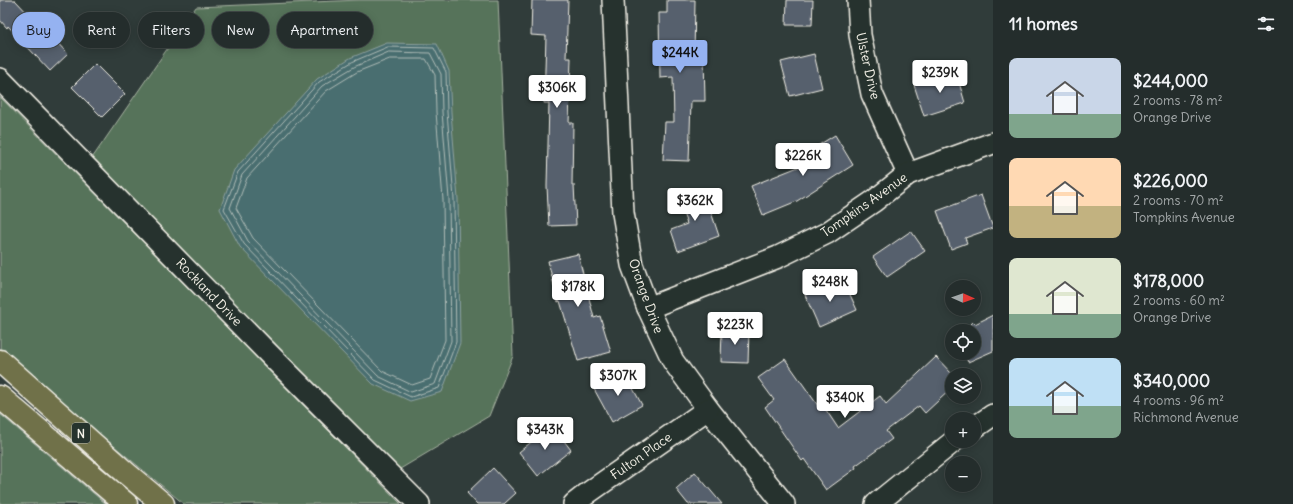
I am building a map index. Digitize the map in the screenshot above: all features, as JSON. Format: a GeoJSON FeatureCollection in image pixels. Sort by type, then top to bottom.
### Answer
{"type":"FeatureCollection","features":[{"type":"Feature","properties":{"kind":"highway","name":"N"},"geometry":{"type":"LineString","coordinates":[[0,361],[163,504]]}},
{"type":"Feature","properties":{"kind":"highway","name":"N"},"geometry":{"type":"LineString","coordinates":[[0,396],[126,504]]}},
{"type":"Feature","properties":{"kind":"street","name":"Orange Drive"},"geometry":{"type":"LineString","coordinates":[[613,0],[623,213],[632,265],[648,308],[673,360],[708,409],[784,504]]}},
{"type":"Feature","properties":{"kind":"street","name":"Ulster Drive"},"geometry":{"type":"LineString","coordinates":[[858,0],[860,35],[872,94],[908,174]]}},
{"type":"Feature","properties":{"kind":"street","name":"Rockland Drive"},"geometry":{"type":"LineString","coordinates":[[0,79],[419,504]]}},
{"type":"Feature","properties":{"kind":"street","name":"Tompkins Avenue"},"geometry":{"type":"LineString","coordinates":[[648,308],[778,257],[827,233],[874,201],[908,174],[993,142]]}},
{"type":"Feature","properties":{"kind":"street","name":"Fulton Place"},"geometry":{"type":"LineString","coordinates":[[574,504],[708,409]]}},
{"type":"Feature","properties":{"kind":"street"},"geometry":{"type":"LineString","coordinates":[[981,423],[993,415]]}},
{"type":"Feature","properties":{"kind":"street"},"geometry":{"type":"LineString","coordinates":[[876,504],[945,448]]}},
{"type":"Feature","properties":{"kind":"green space"},"geometry":{"type":"Polygon","coordinates":[[[360,0],[498,0],[513,356],[489,416],[390,475],[86,167],[168,48],[204,48],[204,12],[193,12],[196,7],[360,0]]]}},
{"type":"Feature","properties":{"kind":"green space"},"geometry":{"type":"Polygon","coordinates":[[[0,97],[401,504],[184,504],[21,369],[0,349],[0,97]]]}},
{"type":"Feature","properties":{"kind":"green space"},"geometry":{"type":"Polygon","coordinates":[[[0,414],[106,504],[0,504],[0,414]]]}},
{"type":"Feature","properties":{"kind":"water"},"geometry":{"type":"Polygon","coordinates":[[[387,43],[437,44],[449,71],[458,199],[460,343],[442,392],[410,401],[373,384],[240,247],[220,209],[234,170],[317,79],[350,58],[387,43]]]}},
{"type":"Feature","properties":{"kind":"building"},"geometry":{"type":"Polygon","coordinates":[[[0,0],[15,0],[26,12],[12,12],[12,30],[8,26],[7,28],[0,20],[0,0]]]}},
{"type":"Feature","properties":{"kind":"building"},"geometry":{"type":"Polygon","coordinates":[[[532,0],[568,0],[566,58],[571,58],[569,123],[573,123],[572,185],[574,185],[576,225],[549,226],[547,186],[549,103],[544,103],[546,36],[531,35],[532,0]]]}},
{"type":"Feature","properties":{"kind":"building"},"geometry":{"type":"Polygon","coordinates":[[[667,0],[695,0],[694,56],[704,56],[705,101],[691,101],[689,161],[663,160],[665,122],[674,122],[673,77],[660,78],[659,13],[667,13],[667,0]]]}},
{"type":"Feature","properties":{"kind":"building"},"geometry":{"type":"Polygon","coordinates":[[[787,0],[813,0],[812,25],[786,25],[787,0]]]}},
{"type":"Feature","properties":{"kind":"building"},"geometry":{"type":"Polygon","coordinates":[[[29,48],[62,48],[68,54],[50,71],[29,48]]]}},
{"type":"Feature","properties":{"kind":"building"},"geometry":{"type":"Polygon","coordinates":[[[814,54],[822,88],[790,96],[781,62],[814,54]]]}},
{"type":"Feature","properties":{"kind":"building"},"geometry":{"type":"Polygon","coordinates":[[[95,64],[125,94],[102,117],[72,87],[95,64]]]}},
{"type":"Feature","properties":{"kind":"building"},"geometry":{"type":"Polygon","coordinates":[[[956,72],[965,103],[924,116],[914,85],[956,72]]]}},
{"type":"Feature","properties":{"kind":"building"},"geometry":{"type":"Polygon","coordinates":[[[835,135],[853,165],[797,201],[763,215],[751,186],[803,165],[798,158],[835,135]]]}},
{"type":"Feature","properties":{"kind":"building"},"geometry":{"type":"Polygon","coordinates":[[[704,191],[719,236],[678,251],[671,230],[687,224],[678,200],[704,191]]]}},
{"type":"Feature","properties":{"kind":"building"},"geometry":{"type":"Polygon","coordinates":[[[981,195],[993,228],[965,238],[967,243],[951,249],[937,211],[981,195]]]}},
{"type":"Feature","properties":{"kind":"building"},"geometry":{"type":"Polygon","coordinates":[[[911,231],[925,251],[887,277],[873,257],[911,231]]]}},
{"type":"Feature","properties":{"kind":"building"},"geometry":{"type":"Polygon","coordinates":[[[578,254],[594,318],[600,316],[611,352],[578,361],[560,301],[558,302],[548,261],[578,254]]]}},
{"type":"Feature","properties":{"kind":"building"},"geometry":{"type":"Polygon","coordinates":[[[837,281],[842,290],[847,288],[857,310],[819,327],[805,295],[837,281]]]}},
{"type":"Feature","properties":{"kind":"building"},"geometry":{"type":"Polygon","coordinates":[[[993,315],[993,351],[981,356],[981,324],[975,324],[993,315]]]}},
{"type":"Feature","properties":{"kind":"building"},"geometry":{"type":"Polygon","coordinates":[[[722,329],[749,330],[748,363],[721,362],[722,329]]]}},
{"type":"Feature","properties":{"kind":"building"},"geometry":{"type":"Polygon","coordinates":[[[936,357],[946,368],[945,368],[945,394],[925,413],[919,406],[886,431],[892,439],[855,466],[856,468],[826,490],[804,459],[802,461],[765,407],[774,400],[758,378],[785,359],[821,410],[824,407],[838,428],[880,396],[886,404],[936,357]]]}},
{"type":"Feature","properties":{"kind":"building"},"geometry":{"type":"Polygon","coordinates":[[[624,372],[642,405],[612,422],[594,389],[624,372]]]}},
{"type":"Feature","properties":{"kind":"building"},"geometry":{"type":"Polygon","coordinates":[[[552,425],[571,450],[538,476],[519,452],[552,425]]]}},
{"type":"Feature","properties":{"kind":"building"},"geometry":{"type":"Polygon","coordinates":[[[493,468],[516,493],[504,504],[477,504],[467,493],[493,468]]]}},
{"type":"Feature","properties":{"kind":"building"},"geometry":{"type":"Polygon","coordinates":[[[695,472],[722,504],[688,504],[676,489],[695,472]]]}}]}
